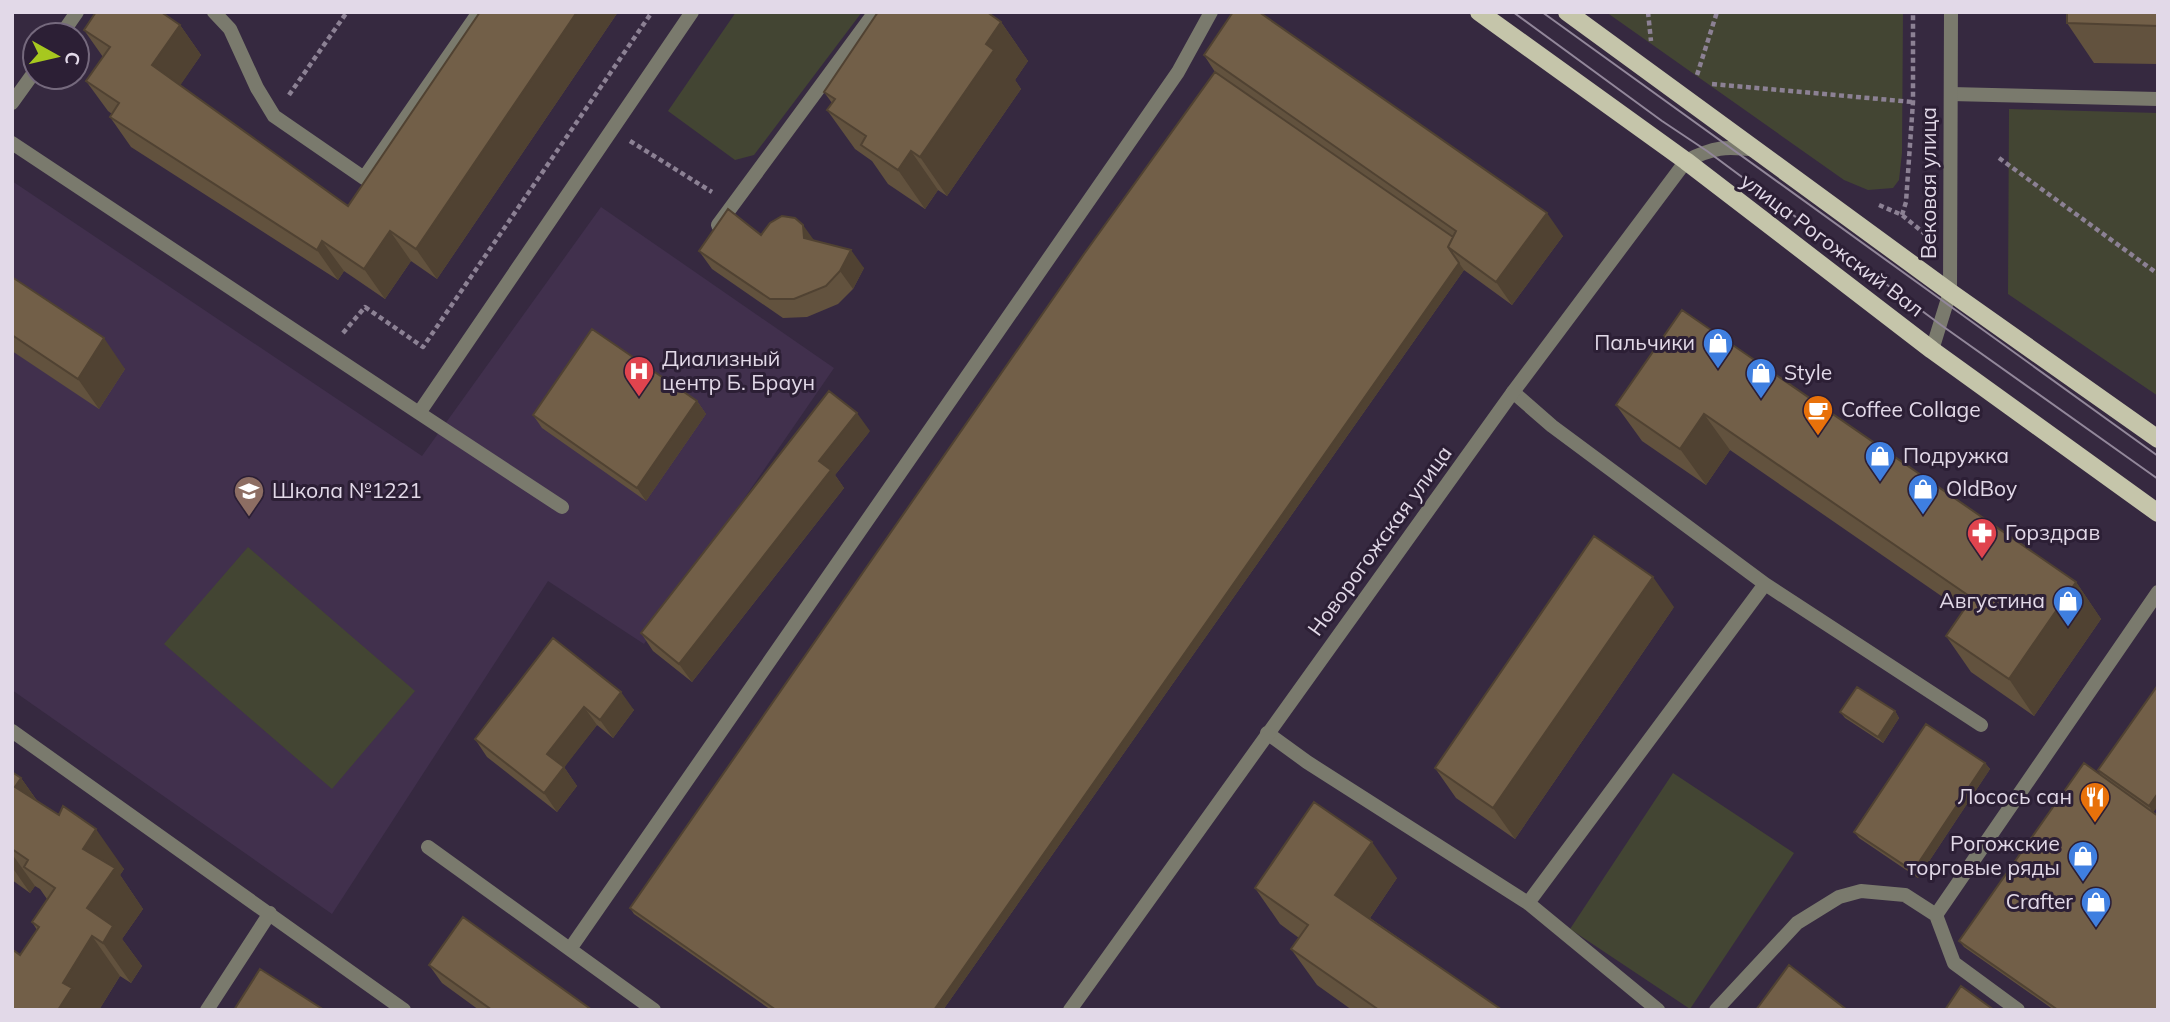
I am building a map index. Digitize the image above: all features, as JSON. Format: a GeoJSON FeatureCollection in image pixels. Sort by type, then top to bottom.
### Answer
{"type":"FeatureCollection","features":[{"type":"Feature","properties":{"kind":"main road","name":"улица Рогожский Вал"},"geometry":{"type":"LineString","coordinates":[[1479,12],[1686,161],[1932,350],[2158,513]]}},
{"type":"Feature","properties":{"kind":"main road","name":"улица Рогожский Вал"},"geometry":{"type":"LineString","coordinates":[[1567,12],[1950,292],[2158,439]]}},
{"type":"Feature","properties":{"kind":"street"},"geometry":{"type":"LineString","coordinates":[[214,12],[230,29],[257,88],[274,116],[364,178],[479,12]]}},
{"type":"Feature","properties":{"kind":"street"},"geometry":{"type":"LineString","coordinates":[[419,413],[692,12]]}},
{"type":"Feature","properties":{"kind":"street"},"geometry":{"type":"LineString","coordinates":[[713,233],[875,12]]}},
{"type":"Feature","properties":{"kind":"street"},"geometry":{"type":"LineString","coordinates":[[570,949],[1178,72],[1211,12]]}},
{"type":"Feature","properties":{"kind":"street","name":"Вековая улица"},"geometry":{"type":"LineString","coordinates":[[1932,350],[1950,292],[1951,12]]}},
{"type":"Feature","properties":{"kind":"street"},"geometry":{"type":"LineString","coordinates":[[1951,94],[2158,99]]}},
{"type":"Feature","properties":{"kind":"street"},"geometry":{"type":"LineString","coordinates":[[12,143],[562,508]]}},
{"type":"Feature","properties":{"kind":"street"},"geometry":{"type":"LineString","coordinates":[[1686,161],[1726,146],[1757,150]]}},
{"type":"Feature","properties":{"kind":"street","name":"Новорогожская улица"},"geometry":{"type":"LineString","coordinates":[[1070,1010],[1513,392],[1686,161]]}},
{"type":"Feature","properties":{"kind":"street"},"geometry":{"type":"LineString","coordinates":[[1513,392],[1560,432],[1765,584],[1981,725]]}},
{"type":"Feature","properties":{"kind":"street"},"geometry":{"type":"LineString","coordinates":[[1528,903],[1765,584]]}},
{"type":"Feature","properties":{"kind":"street"},"geometry":{"type":"LineString","coordinates":[[1936,915],[2158,592]]}},
{"type":"Feature","properties":{"kind":"street"},"geometry":{"type":"LineString","coordinates":[[12,731],[404,1010]]}},
{"type":"Feature","properties":{"kind":"street"},"geometry":{"type":"LineString","coordinates":[[1267,733],[1307,762],[1528,903],[1658,1010]]}},
{"type":"Feature","properties":{"kind":"street"},"geometry":{"type":"LineString","coordinates":[[428,847],[654,1010]]}},
{"type":"Feature","properties":{"kind":"street"},"geometry":{"type":"LineString","coordinates":[[1716,1010],[1797,923],[1839,897],[1861,891],[1905,895],[1936,915],[1954,963],[2018,1010]]}},
{"type":"Feature","properties":{"kind":"street"},"geometry":{"type":"LineString","coordinates":[[207,1010],[270,913]]}},
{"type":"Feature","properties":{"kind":"path"},"geometry":{"type":"LineString","coordinates":[[274,116],[347,12]]}},
{"type":"Feature","properties":{"kind":"path"},"geometry":{"type":"LineString","coordinates":[[326,353],[365,307],[423,347],[652,12]]}},
{"type":"Feature","properties":{"kind":"path"},"geometry":{"type":"LineString","coordinates":[[1648,12],[1651,45]]}},
{"type":"Feature","properties":{"kind":"path"},"geometry":{"type":"LineString","coordinates":[[1695,82],[1717,12]]}},
{"type":"Feature","properties":{"kind":"path"},"geometry":{"type":"LineString","coordinates":[[1902,215],[1906,201],[1913,103],[1913,12]]}},
{"type":"Feature","properties":{"kind":"path"},"geometry":{"type":"LineString","coordinates":[[1708,83],[1913,103]]}},
{"type":"Feature","properties":{"kind":"path"},"geometry":{"type":"LineString","coordinates":[[611,130],[733,205]]}},
{"type":"Feature","properties":{"kind":"path"},"geometry":{"type":"LineString","coordinates":[[1999,158],[2158,274]]}},
{"type":"Feature","properties":{"kind":"shaded area","name":"Школа №1221"},"geometry":{"type":"Polygon","coordinates":[[[12,181],[422,456],[601,207],[834,368],[644,644],[548,581],[332,914],[12,690],[12,181]]]}},
{"type":"Feature","properties":{"kind":"green space"},"geometry":{"type":"Polygon","coordinates":[[[736,12],[862,12],[754,155],[735,160],[668,111],[736,12]]]}},
{"type":"Feature","properties":{"kind":"green space"},"geometry":{"type":"Polygon","coordinates":[[[1606,12],[1903,12],[1902,153],[1899,180],[1893,188],[1868,190],[1844,180],[1606,12]]]}},
{"type":"Feature","properties":{"kind":"green space"},"geometry":{"type":"Polygon","coordinates":[[[2009,109],[2158,113],[2158,396],[2008,294],[2009,109]]]}},
{"type":"Feature","properties":{"kind":"green space"},"geometry":{"type":"Polygon","coordinates":[[[248,547],[415,691],[332,789],[164,644],[248,547]]]}},
{"type":"Feature","properties":{"kind":"green space"},"geometry":{"type":"Polygon","coordinates":[[[1673,773],[1794,853],[1690,1009],[1570,929],[1673,773]]]}},
{"type":"Feature","properties":{"kind":"building"},"geometry":{"type":"Polygon","coordinates":[[[96,12],[161,12],[180,25],[152,65],[348,206],[480,12],[577,12],[416,249],[390,231],[364,269],[322,241],[317,250],[110,117],[119,103],[91,84],[91,74],[110,47],[91,35],[90,21],[96,12]]]}},
{"type":"Feature","properties":{"kind":"building"},"geometry":{"type":"Polygon","coordinates":[[[878,12],[987,12],[1001,22],[986,44],[994,50],[920,157],[911,151],[898,170],[861,145],[866,136],[827,110],[835,99],[824,92],[878,12]]]}},
{"type":"Feature","properties":{"kind":"building"},"geometry":{"type":"Polygon","coordinates":[[[1233,12],[1259,12],[1547,213],[1496,282],[1448,247],[1456,231],[1204,55],[1233,12]]]}},
{"type":"Feature","properties":{"kind":"building"},"geometry":{"type":"Polygon","coordinates":[[[2067,12],[2158,12],[2158,26],[2067,23],[2067,12]]]}},
{"type":"Feature","properties":{"kind":"building"},"geometry":{"type":"Polygon","coordinates":[[[1215,72],[1453,237],[1448,247],[1459,263],[934,1010],[776,1010],[630,908],[1084,254],[1215,72]]]}},
{"type":"Feature","properties":{"kind":"building"},"geometry":{"type":"Polygon","coordinates":[[[728,209],[761,235],[770,223],[782,216],[795,218],[803,225],[804,238],[851,250],[840,271],[826,286],[794,299],[770,299],[699,251],[728,209]]]}},
{"type":"Feature","properties":{"kind":"building"},"geometry":{"type":"Polygon","coordinates":[[[12,277],[104,338],[78,379],[12,335],[12,277]]]}},
{"type":"Feature","properties":{"kind":"building"},"geometry":{"type":"Polygon","coordinates":[[[1682,310],[2076,582],[2009,679],[1946,636],[1972,598],[1704,414],[1680,449],[1616,405],[1682,310]]]}},
{"type":"Feature","properties":{"kind":"building"},"geometry":{"type":"Polygon","coordinates":[[[592,329],[697,401],[637,488],[533,415],[592,329]]]}},
{"type":"Feature","properties":{"kind":"building"},"geometry":{"type":"Polygon","coordinates":[[[829,391],[857,413],[819,461],[831,470],[679,664],[641,633],[829,391]]]}},
{"type":"Feature","properties":{"kind":"building"},"geometry":{"type":"Polygon","coordinates":[[[1594,536],[1653,577],[1493,808],[1435,768],[1594,536]]]}},
{"type":"Feature","properties":{"kind":"building"},"geometry":{"type":"Polygon","coordinates":[[[553,638],[621,692],[600,720],[584,707],[547,754],[564,767],[544,793],[475,739],[553,638]]]}},
{"type":"Feature","properties":{"kind":"building"},"geometry":{"type":"Polygon","coordinates":[[[2158,685],[2158,793],[2149,806],[2098,770],[2158,685]]]}},
{"type":"Feature","properties":{"kind":"building"},"geometry":{"type":"Polygon","coordinates":[[[1857,687],[1895,711],[1878,737],[1840,712],[1857,687]]]}},
{"type":"Feature","properties":{"kind":"building"},"geometry":{"type":"Polygon","coordinates":[[[1926,724],[1985,763],[1913,871],[1854,832],[1926,724]]]}},
{"type":"Feature","properties":{"kind":"building","name":"Рогожские торговые ряды"},"geometry":{"type":"Polygon","coordinates":[[[2084,763],[2158,816],[2158,1010],[2058,1010],[1959,941],[2084,763]]]}},
{"type":"Feature","properties":{"kind":"building"},"geometry":{"type":"Polygon","coordinates":[[[12,772],[21,778],[15,787],[59,815],[63,806],[96,829],[83,849],[115,868],[87,908],[113,926],[103,943],[92,936],[63,983],[72,988],[58,1010],[12,1010],[12,950],[20,955],[39,927],[32,922],[55,888],[24,867],[28,860],[12,849],[12,772]]]}},
{"type":"Feature","properties":{"kind":"building"},"geometry":{"type":"Polygon","coordinates":[[[1314,802],[1372,842],[1335,895],[1502,1010],[1379,1010],[1291,949],[1308,925],[1255,888],[1314,802]]]}},
{"type":"Feature","properties":{"kind":"building"},"geometry":{"type":"Polygon","coordinates":[[[463,917],[592,1010],[492,1010],[429,965],[463,917]]]}},
{"type":"Feature","properties":{"kind":"building"},"geometry":{"type":"Polygon","coordinates":[[[1789,965],[1847,1010],[1756,1010],[1789,965]]]}},
{"type":"Feature","properties":{"kind":"building"},"geometry":{"type":"Polygon","coordinates":[[[260,969],[324,1010],[234,1010],[260,969]]]}},
{"type":"Feature","properties":{"kind":"building"},"geometry":{"type":"Polygon","coordinates":[[[1961,986],[1994,1010],[1945,1010],[1961,986]]]}},
{"type":"Feature","properties":{"kind":"tram line"},"geometry":{"type":"LineString","coordinates":[[1513,12],[1707,151],[1941,325],[2158,479]]}},
{"type":"Feature","properties":{"kind":"tram line"},"geometry":{"type":"LineString","coordinates":[[1542,12],[2158,456]]}},
{"type":"Feature","properties":{"kind":"place","name":"Пальчики"},"geometry":{"type":"Point","coordinates":[1718,370]}},
{"type":"Feature","properties":{"kind":"place","name":"Диализный центр Б. Браун"},"geometry":{"type":"Point","coordinates":[639,398]}},
{"type":"Feature","properties":{"kind":"place","name":"Style"},"geometry":{"type":"Point","coordinates":[1761,400]}},
{"type":"Feature","properties":{"kind":"place","name":"Coffee Collage"},"geometry":{"type":"Point","coordinates":[1818,437]}},
{"type":"Feature","properties":{"kind":"place","name":"Подружка"},"geometry":{"type":"Point","coordinates":[1880,483]}},
{"type":"Feature","properties":{"kind":"place","name":"OldBoy"},"geometry":{"type":"Point","coordinates":[1923,516]}},
{"type":"Feature","properties":{"kind":"place","name":"Школа №1221"},"geometry":{"type":"Point","coordinates":[249,518]}},
{"type":"Feature","properties":{"kind":"place","name":"Горздрав"},"geometry":{"type":"Point","coordinates":[1982,560]}},
{"type":"Feature","properties":{"kind":"place","name":"Августина"},"geometry":{"type":"Point","coordinates":[2068,628]}},
{"type":"Feature","properties":{"kind":"place","name":"Лосось сан"},"geometry":{"type":"Point","coordinates":[2095,824]}},
{"type":"Feature","properties":{"kind":"place","name":"Рогожские торговые ряды"},"geometry":{"type":"Point","coordinates":[2083,883]}},
{"type":"Feature","properties":{"kind":"place","name":"Crafter"},"geometry":{"type":"Point","coordinates":[2096,929]}}]}
